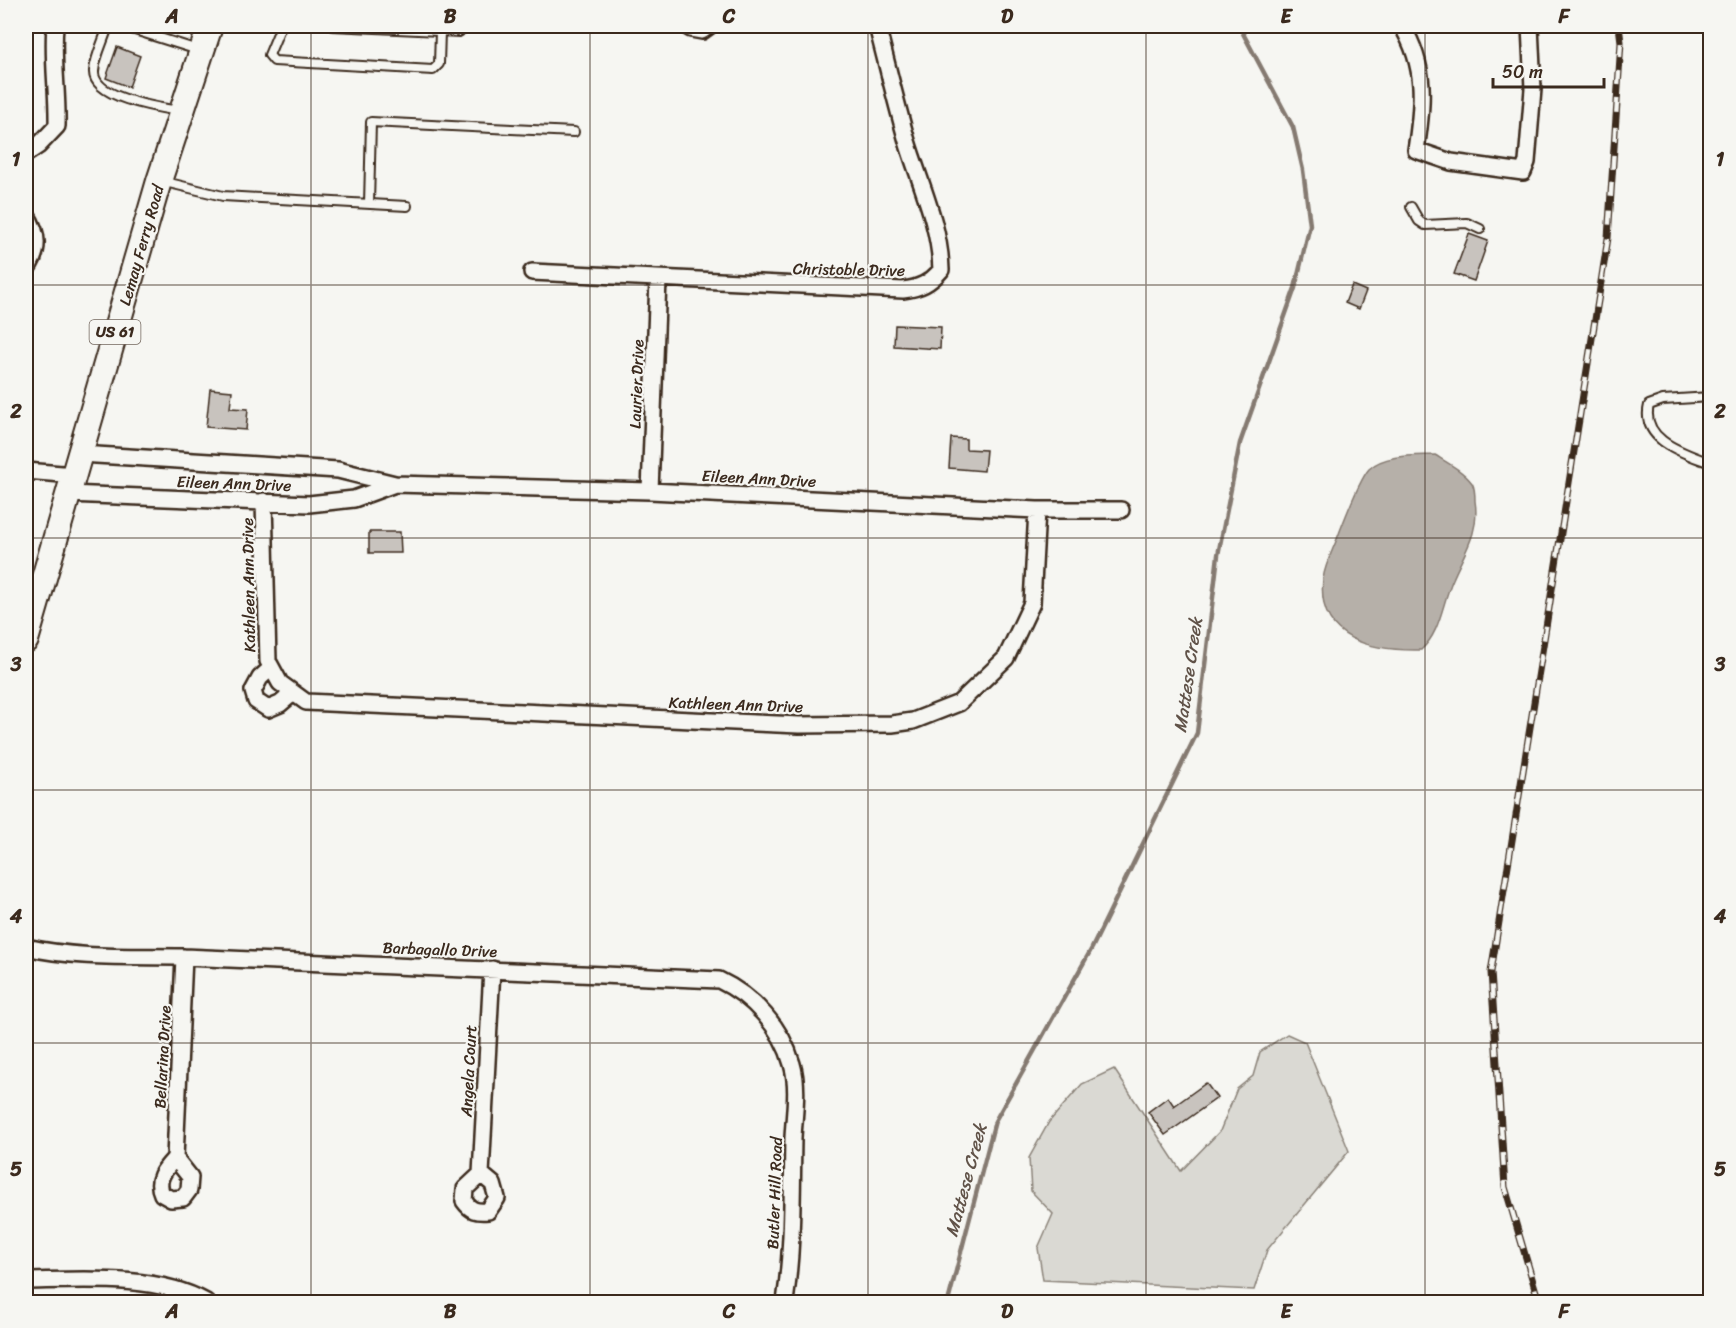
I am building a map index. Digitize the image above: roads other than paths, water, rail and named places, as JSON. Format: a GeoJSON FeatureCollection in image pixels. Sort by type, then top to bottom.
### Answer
{"type":"FeatureCollection","features":[{"type":"Feature","properties":{"kind":"main road","name":"Lemay Ferry Road"},"geometry":{"type":"LineString","coordinates":[[26,640],[159,181],[210,26]]}},
{"type":"Feature","properties":{"kind":"street"},"geometry":{"type":"LineString","coordinates":[[26,154],[38,146],[57,126],[58,98],[53,44],[55,26]]}},
{"type":"Feature","properties":{"kind":"street"},"geometry":{"type":"LineString","coordinates":[[686,26],[702,31],[709,26]]}},
{"type":"Feature","properties":{"kind":"street","name":"Christoble Drive"},"geometry":{"type":"LineString","coordinates":[[532,272],[903,290],[918,288],[931,281],[941,270],[941,251],[934,220],[908,142],[877,26]]}},
{"type":"Feature","properties":{"kind":"street"},"geometry":{"type":"LineString","coordinates":[[1402,26],[1416,59],[1421,81],[1423,101],[1416,150],[1451,162],[1523,172],[1527,162],[1533,89],[1530,26]]}},
{"type":"Feature","properties":{"kind":"street"},"geometry":{"type":"LineString","coordinates":[[26,214],[35,229],[36,255],[26,270]]}},
{"type":"Feature","properties":{"kind":"street","name":"Laurier Drive"},"geometry":{"type":"LineString","coordinates":[[650,491],[658,279]]}},
{"type":"Feature","properties":{"kind":"street","name":"Eileen Ann Drive"},"geometry":{"type":"LineString","coordinates":[[74,475],[338,470],[395,484],[650,491],[1037,510],[1121,510]]}},
{"type":"Feature","properties":{"kind":"street"},"geometry":{"type":"LineString","coordinates":[[26,471],[74,475]]}},
{"type":"Feature","properties":{"kind":"street","name":"Eileen Ann Drive"},"geometry":{"type":"LineString","coordinates":[[74,475],[264,501],[309,504],[354,499],[395,484]]}},
{"type":"Feature","properties":{"kind":"street","name":"Kathleen Ann Drive"},"geometry":{"type":"LineString","coordinates":[[264,501],[267,572],[265,617],[268,661],[280,683],[306,702],[799,725],[892,724],[913,721],[958,703],[1006,657],[1032,603],[1037,510]]}},
{"type":"Feature","properties":{"kind":"street","name":"Kathleen Ann Drive"},"geometry":{"type":"LineString","coordinates":[[272,668],[260,678],[253,691],[256,701],[268,708],[280,704],[293,693]]}},
{"type":"Feature","properties":{"kind":"street","name":"Barbagallo Drive"},"geometry":{"type":"LineString","coordinates":[[26,946],[75,954],[492,969],[720,980],[737,988],[758,1008],[775,1029],[789,1054],[795,1085]]}},
{"type":"Feature","properties":{"kind":"street","name":"Bellarina Drive"},"geometry":{"type":"LineString","coordinates":[[175,1158],[184,957]]}},
{"type":"Feature","properties":{"kind":"street","name":"Angela Court"},"geometry":{"type":"LineString","coordinates":[[481,1174],[492,969]]}},
{"type":"Feature","properties":{"kind":"street","name":"Butler Hill Road"},"geometry":{"type":"LineString","coordinates":[[785,1302],[790,1264],[795,1085]]}},
{"type":"Feature","properties":{"kind":"street"},"geometry":{"type":"LineString","coordinates":[[26,1281],[99,1280],[170,1295],[192,1294],[206,1302]]}},
{"type":"Feature","properties":{"kind":"lane"},"geometry":{"type":"LineString","coordinates":[[108,26],[94,72],[99,84],[122,99],[181,112]]}},
{"type":"Feature","properties":{"kind":"lane"},"geometry":{"type":"LineString","coordinates":[[122,26],[201,51]]}},
{"type":"Feature","properties":{"kind":"lane"},"geometry":{"type":"LineString","coordinates":[[281,26],[269,55],[274,61],[433,70],[439,64],[440,31]]}},
{"type":"Feature","properties":{"kind":"lane"},"geometry":{"type":"LineString","coordinates":[[332,26],[424,28],[459,32],[466,26]]}},
{"type":"Feature","properties":{"kind":"lane"},"geometry":{"type":"LineString","coordinates":[[369,204],[371,122],[574,132]]}},
{"type":"Feature","properties":{"kind":"lane"},"geometry":{"type":"LineString","coordinates":[[159,181],[223,196],[407,206]]}},
{"type":"Feature","properties":{"kind":"lane"},"geometry":{"type":"LineString","coordinates":[[1412,207],[1419,221],[1425,225],[1467,223],[1480,229]]}},
{"type":"Feature","properties":{"kind":"lane"},"geometry":{"type":"LineString","coordinates":[[1710,398],[1664,400],[1649,405],[1647,413],[1650,426],[1665,445],[1710,463]]}},
{"type":"Feature","properties":{"kind":"waterway","name":"Mattese Creek"},"geometry":{"type":"LineString","coordinates":[[948,1302],[995,1121],[1092,948],[1197,733],[1218,555],[1240,443],[1295,288],[1310,225],[1303,170],[1293,127],[1239,26]]}},
{"type":"Feature","properties":{"kind":"railway"},"geometry":{"type":"LineString","coordinates":[[1539,1302],[1505,1187],[1491,972],[1608,238],[1621,42],[1619,26]]}}]}
